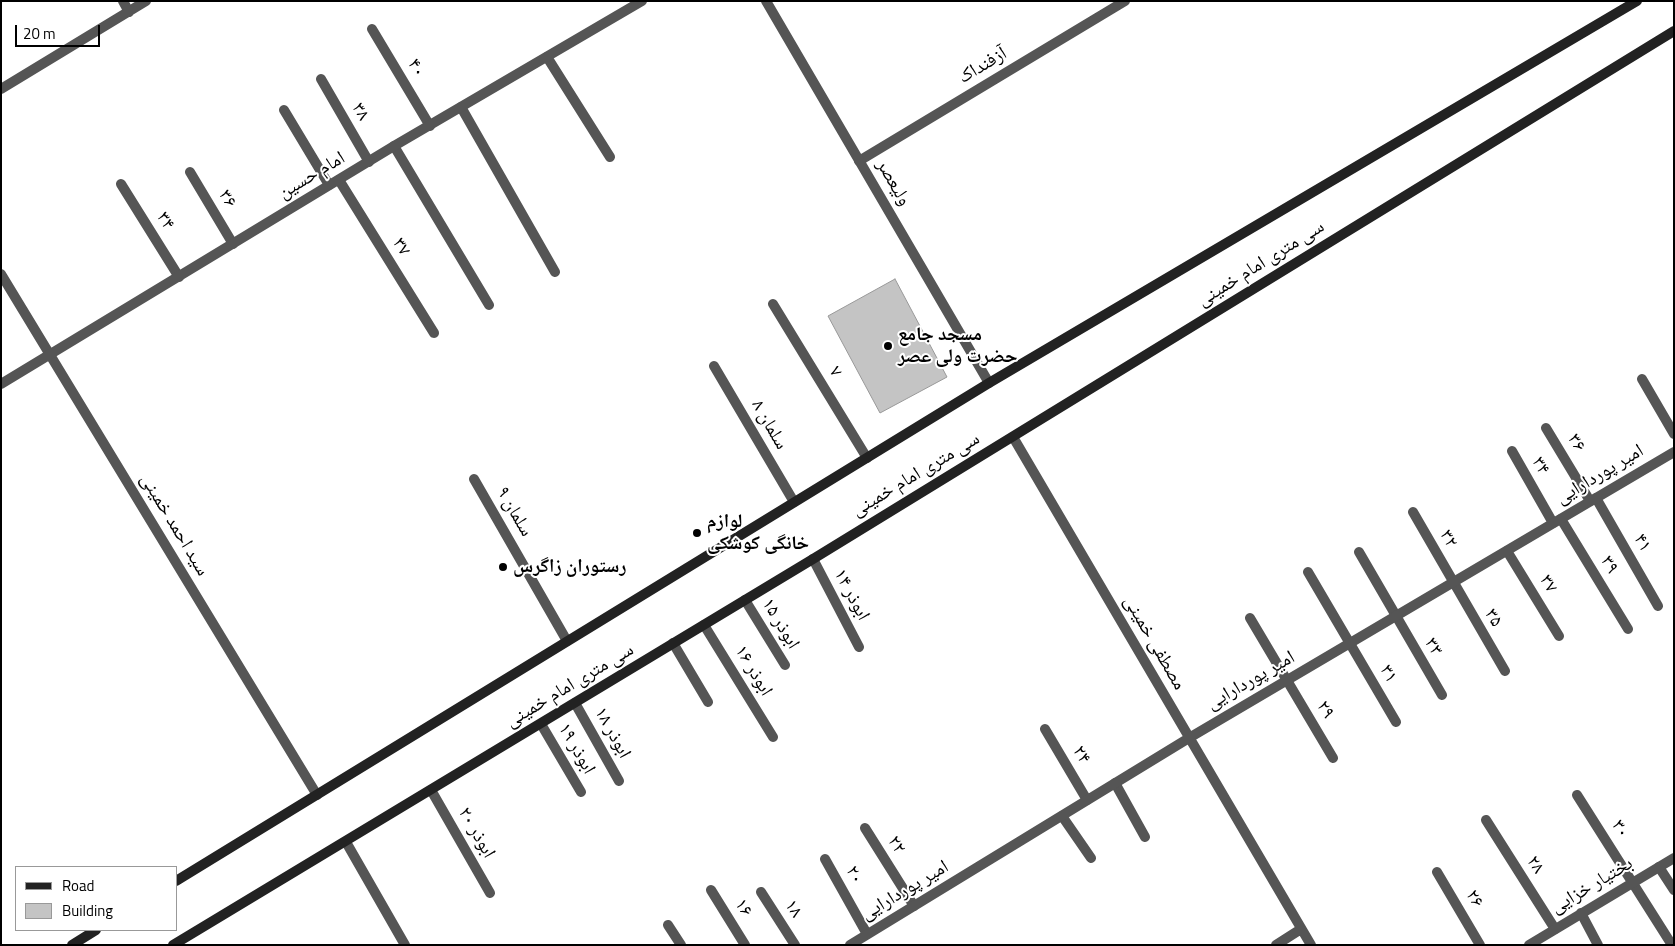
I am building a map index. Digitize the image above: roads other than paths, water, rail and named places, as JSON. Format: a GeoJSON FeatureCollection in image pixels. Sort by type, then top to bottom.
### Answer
{"type":"FeatureCollection","features":[{"type":"Feature","properties":{"kind":"main road","name":"سی متری امام خمینی"},"geometry":{"type":"LineString","coordinates":[[178,880],[989,383],[1637,1]]}},
{"type":"Feature","properties":{"kind":"main road","name":"سی متری امام خمینی"},"geometry":{"type":"LineString","coordinates":[[173,945],[813,559],[1674,31]]}},
{"type":"Feature","properties":{"kind":"main road"},"geometry":{"type":"LineString","coordinates":[[72,945],[94,931]]}},
{"type":"Feature","properties":{"kind":"street"},"geometry":{"type":"LineString","coordinates":[[123,1],[129,12]]}},
{"type":"Feature","properties":{"kind":"street"},"geometry":{"type":"LineString","coordinates":[[1,88],[146,1]]}},
{"type":"Feature","properties":{"kind":"street","name":"امام حسین"},"geometry":{"type":"LineString","coordinates":[[1,384],[394,146],[642,1]]}},
{"type":"Feature","properties":{"kind":"street","name":"وليعصر"},"geometry":{"type":"LineString","coordinates":[[766,1],[989,383]]}},
{"type":"Feature","properties":{"kind":"street","name":"آزفنداک"},"geometry":{"type":"LineString","coordinates":[[859,161],[1125,1]]}},
{"type":"Feature","properties":{"kind":"street","name":"۴۰"},"geometry":{"type":"LineString","coordinates":[[372,29],[430,126]]}},
{"type":"Feature","properties":{"kind":"street"},"geometry":{"type":"LineString","coordinates":[[547,57],[610,157]]}},
{"type":"Feature","properties":{"kind":"street","name":"۳۸"},"geometry":{"type":"LineString","coordinates":[[321,78],[368,162]]}},
{"type":"Feature","properties":{"kind":"street"},"geometry":{"type":"LineString","coordinates":[[461,107],[555,272]]}},
{"type":"Feature","properties":{"kind":"street"},"geometry":{"type":"LineString","coordinates":[[284,110],[329,186]]}},
{"type":"Feature","properties":{"kind":"street"},"geometry":{"type":"LineString","coordinates":[[394,146],[489,305]]}},
{"type":"Feature","properties":{"kind":"street","name":"۳۶"},"geometry":{"type":"LineString","coordinates":[[190,172],[233,244]]}},
{"type":"Feature","properties":{"kind":"street","name":"۳۷"},"geometry":{"type":"LineString","coordinates":[[339,180],[434,333]]}},
{"type":"Feature","properties":{"kind":"street","name":"۳۴"},"geometry":{"type":"LineString","coordinates":[[121,184],[179,277]]}},
{"type":"Feature","properties":{"kind":"street","name":"سید احمد خمینی"},"geometry":{"type":"LineString","coordinates":[[1,274],[317,795]]}},
{"type":"Feature","properties":{"kind":"street","name":"۷"},"geometry":{"type":"LineString","coordinates":[[773,304],[867,458]]}},
{"type":"Feature","properties":{"kind":"street","name":"سلمان ۸"},"geometry":{"type":"LineString","coordinates":[[714,366],[794,502]]}},
{"type":"Feature","properties":{"kind":"street"},"geometry":{"type":"LineString","coordinates":[[1642,379],[1674,434]]}},
{"type":"Feature","properties":{"kind":"street","name":"۳۶"},"geometry":{"type":"LineString","coordinates":[[1546,428],[1593,500]]}},
{"type":"Feature","properties":{"kind":"street","name":"مصطفی خمینی"},"geometry":{"type":"LineString","coordinates":[[1013,437],[1310,945]]}},
{"type":"Feature","properties":{"kind":"street","name":"۳۴"},"geometry":{"type":"LineString","coordinates":[[1512,452],[1557,521]]}},
{"type":"Feature","properties":{"kind":"street","name":"امیر پوردارایی"},"geometry":{"type":"LineString","coordinates":[[850,945],[1189,738],[1674,452]]}},
{"type":"Feature","properties":{"kind":"street","name":"سلمان ۹"},"geometry":{"type":"LineString","coordinates":[[474,479],[567,641]]}},
{"type":"Feature","properties":{"kind":"street","name":"۴۱"},"geometry":{"type":"LineString","coordinates":[[1593,500],[1658,606]]}},
{"type":"Feature","properties":{"kind":"street","name":"۳۲"},"geometry":{"type":"LineString","coordinates":[[1413,512],[1452,583]]}},
{"type":"Feature","properties":{"kind":"street","name":"۳۹"},"geometry":{"type":"LineString","coordinates":[[1557,521],[1628,629]]}},
{"type":"Feature","properties":{"kind":"street","name":"۳۷"},"geometry":{"type":"LineString","coordinates":[[1507,551],[1559,636]]}},
{"type":"Feature","properties":{"kind":"street"},"geometry":{"type":"LineString","coordinates":[[1359,552],[1395,617]]}},
{"type":"Feature","properties":{"kind":"street","name":"ابوذر ۱۴"},"geometry":{"type":"LineString","coordinates":[[813,559],[859,647]]}},
{"type":"Feature","properties":{"kind":"street"},"geometry":{"type":"LineString","coordinates":[[1308,572],[1350,643]]}},
{"type":"Feature","properties":{"kind":"street","name":"۳۵"},"geometry":{"type":"LineString","coordinates":[[1452,583],[1505,671]]}},
{"type":"Feature","properties":{"kind":"street","name":"ابوذر ۱۵"},"geometry":{"type":"LineString","coordinates":[[745,600],[785,666]]}},
{"type":"Feature","properties":{"kind":"street","name":"۳۳"},"geometry":{"type":"LineString","coordinates":[[1395,617],[1442,695]]}},
{"type":"Feature","properties":{"kind":"street"},"geometry":{"type":"LineString","coordinates":[[1250,618],[1286,681]]}},
{"type":"Feature","properties":{"kind":"street","name":"ابوذر ۱۶"},"geometry":{"type":"LineString","coordinates":[[704,624],[773,737]]}},
{"type":"Feature","properties":{"kind":"street"},"geometry":{"type":"LineString","coordinates":[[673,643],[708,702]]}},
{"type":"Feature","properties":{"kind":"street","name":"۳۱"},"geometry":{"type":"LineString","coordinates":[[1350,643],[1396,722]]}},
{"type":"Feature","properties":{"kind":"street","name":"۲۹"},"geometry":{"type":"LineString","coordinates":[[1286,681],[1333,758]]}},
{"type":"Feature","properties":{"kind":"street","name":"ابوذر ۱۸"},"geometry":{"type":"LineString","coordinates":[[575,703],[619,780]]}},
{"type":"Feature","properties":{"kind":"street","name":"ابوذر ۱۹"},"geometry":{"type":"LineString","coordinates":[[541,724],[581,792]]}},
{"type":"Feature","properties":{"kind":"street","name":"۲۴"},"geometry":{"type":"LineString","coordinates":[[1045,729],[1087,800]]}},
{"type":"Feature","properties":{"kind":"street"},"geometry":{"type":"LineString","coordinates":[[1115,783],[1145,837]]}},
{"type":"Feature","properties":{"kind":"street","name":"ابوذر ۲۰"},"geometry":{"type":"LineString","coordinates":[[431,790],[490,893]]}},
{"type":"Feature","properties":{"kind":"street","name":"۳۰"},"geometry":{"type":"LineString","coordinates":[[1577,796],[1634,882]]}},
{"type":"Feature","properties":{"kind":"street"},"geometry":{"type":"LineString","coordinates":[[1062,816],[1091,858]]}},
{"type":"Feature","properties":{"kind":"street","name":"۲۸"},"geometry":{"type":"LineString","coordinates":[[1486,820],[1555,929]]}},
{"type":"Feature","properties":{"kind":"street","name":"۲۲"},"geometry":{"type":"LineString","coordinates":[[865,828],[914,906]]}},
{"type":"Feature","properties":{"kind":"street"},"geometry":{"type":"LineString","coordinates":[[346,842],[405,945]]}},
{"type":"Feature","properties":{"kind":"street","name":"بختیار خزایی"},"geometry":{"type":"LineString","coordinates":[[1529,945],[1674,858]]}},
{"type":"Feature","properties":{"kind":"street","name":"۲۰"},"geometry":{"type":"LineString","coordinates":[[825,859],[867,934]]}},
{"type":"Feature","properties":{"kind":"street"},"geometry":{"type":"LineString","coordinates":[[1659,867],[1674,890]]}},
{"type":"Feature","properties":{"kind":"street","name":"۲۶"},"geometry":{"type":"LineString","coordinates":[[1437,872],[1480,945]]}},
{"type":"Feature","properties":{"kind":"street"},"geometry":{"type":"LineString","coordinates":[[1634,882],[1672,945]]}},
{"type":"Feature","properties":{"kind":"street","name":"۱۶"},"geometry":{"type":"LineString","coordinates":[[711,890],[745,945]]}},
{"type":"Feature","properties":{"kind":"street","name":"۱۸"},"geometry":{"type":"LineString","coordinates":[[761,892],[795,945]]}},
{"type":"Feature","properties":{"kind":"street"},"geometry":{"type":"LineString","coordinates":[[1581,913],[1598,945]]}},
{"type":"Feature","properties":{"kind":"street"},"geometry":{"type":"LineString","coordinates":[[668,925],[680,945]]}},
{"type":"Feature","properties":{"kind":"street"},"geometry":{"type":"LineString","coordinates":[[1276,945],[1301,929]]}},
{"type":"Feature","properties":{"kind":"place","name":"مسجد جامع حضرت ولی عصر"},"geometry":{"type":"Point","coordinates":[888,346]}},
{"type":"Feature","properties":{"kind":"place","name":"لوازم خانگی کوشکی"},"geometry":{"type":"Point","coordinates":[697,533]}},
{"type":"Feature","properties":{"kind":"place","name":"رستوران زاگرس"},"geometry":{"type":"Point","coordinates":[503,567]}}]}
